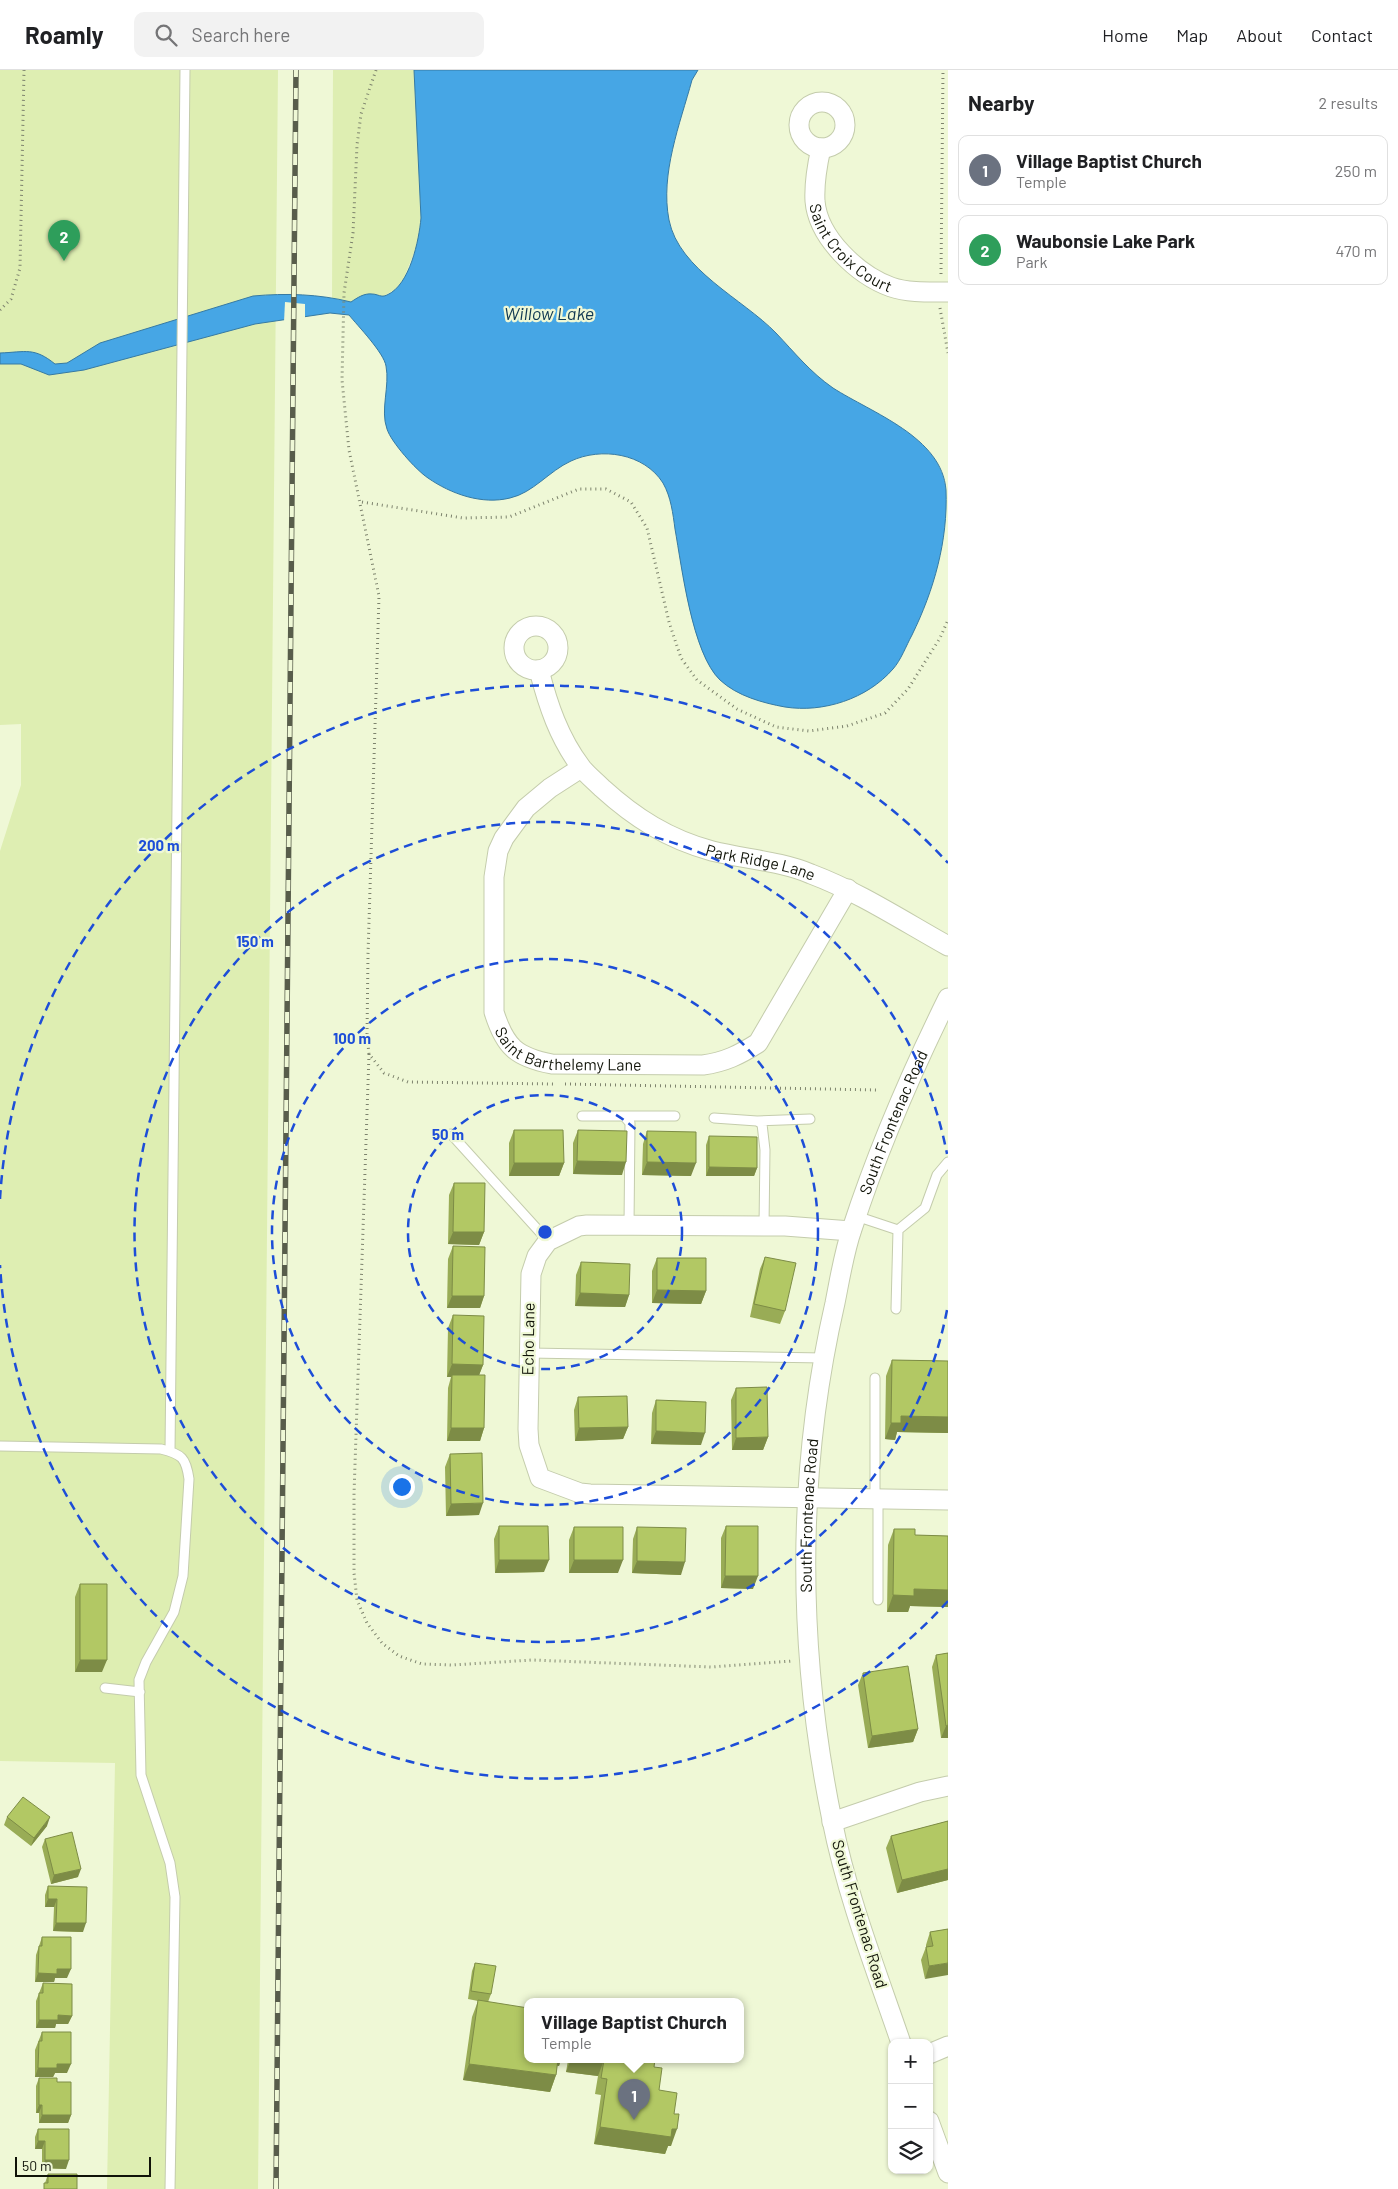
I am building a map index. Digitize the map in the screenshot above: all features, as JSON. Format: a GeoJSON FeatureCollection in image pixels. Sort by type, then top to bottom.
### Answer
{"type":"FeatureCollection","features":[{"type":"Feature","properties":{"kind":"street","name":"Saint Croix Court"},"geometry":{"type":"LineString","coordinates":[[821,148],[815,176],[815,203],[821,224],[834,243],[869,276],[891,287],[912,291],[944,292]]}},
{"type":"Feature","properties":{"kind":"street","name":"Park Ridge Lane"},"geometry":{"type":"LineString","coordinates":[[539,670],[548,705],[569,749],[582,768],[625,809],[665,834],[712,851],[809,873],[848,890],[948,946]]}},
{"type":"Feature","properties":{"kind":"street","name":"Saint Barthelemy Lane"},"geometry":{"type":"LineString","coordinates":[[582,768],[550,788],[526,808],[504,838],[496,862],[494,1012],[500,1031],[513,1048],[529,1059],[552,1064],[703,1066],[722,1063],[734,1058],[758,1043],[848,890]]}},
{"type":"Feature","properties":{"kind":"street","name":"South Frontenac Road"},"geometry":{"type":"LineString","coordinates":[[900,2039],[861,1926],[832,1822],[815,1718],[809,1659],[806,1585],[806,1497],[824,1358],[854,1224],[903,1092],[948,998]]}},
{"type":"Feature","properties":{"kind":"street"},"geometry":{"type":"LineString","coordinates":[[548,1241],[578,1226],[854,1224]]}},
{"type":"Feature","properties":{"kind":"street","name":"Echo Lane"},"geometry":{"type":"LineString","coordinates":[[548,1241],[537,1256],[531,1274],[528,1353],[529,1445],[540,1478],[580,1493],[590,1494],[806,1497]]}},
{"type":"Feature","properties":{"kind":"street"},"geometry":{"type":"LineString","coordinates":[[806,1497],[948,1500]]}},
{"type":"Feature","properties":{"kind":"street"},"geometry":{"type":"LineString","coordinates":[[832,1822],[920,1792],[948,1786]]}},
{"type":"Feature","properties":{"kind":"street"},"geometry":{"type":"LineString","coordinates":[[933,2052],[948,2046]]}},
{"type":"Feature","properties":{"kind":"street"},"geometry":{"type":"LineString","coordinates":[[932,2129],[948,2173]]}},
{"type":"Feature","properties":{"kind":"lane"},"geometry":{"type":"LineString","coordinates":[[170,1451],[185,70]]}},
{"type":"Feature","properties":{"kind":"lane"},"geometry":{"type":"LineString","coordinates":[[582,1116],[675,1116]]}},
{"type":"Feature","properties":{"kind":"lane"},"geometry":{"type":"LineString","coordinates":[[624,1116],[630,1123],[631,1129],[629,1225]]}},
{"type":"Feature","properties":{"kind":"lane"},"geometry":{"type":"LineString","coordinates":[[714,1118],[757,1121],[810,1118]]}},
{"type":"Feature","properties":{"kind":"lane"},"geometry":{"type":"LineString","coordinates":[[757,1121],[764,1130],[764,1226]]}},
{"type":"Feature","properties":{"kind":"lane"},"geometry":{"type":"LineString","coordinates":[[451,1134],[548,1241]]}},
{"type":"Feature","properties":{"kind":"lane"},"geometry":{"type":"LineString","coordinates":[[854,1224],[898,1230],[925,1208],[937,1175],[948,1162]]}},
{"type":"Feature","properties":{"kind":"lane"},"geometry":{"type":"LineString","coordinates":[[896,1309],[898,1230]]}},
{"type":"Feature","properties":{"kind":"lane"},"geometry":{"type":"LineString","coordinates":[[528,1353],[824,1358]]}},
{"type":"Feature","properties":{"kind":"lane"},"geometry":{"type":"LineString","coordinates":[[875,1378],[878,1600]]}},
{"type":"Feature","properties":{"kind":"lane"},"geometry":{"type":"LineString","coordinates":[[0,1446],[170,1451],[177,1453],[187,1464],[189,1479],[183,1576],[174,1612],[146,1662],[139,1680],[141,1774],[170,1863],[175,1897],[170,2189]]}},
{"type":"Feature","properties":{"kind":"lane"},"geometry":{"type":"LineString","coordinates":[[105,1688],[140,1692]]}},
{"type":"Feature","properties":{"kind":"path"},"geometry":{"type":"LineString","coordinates":[[0,310],[11,299],[20,268],[24,70]]}},
{"type":"Feature","properties":{"kind":"path"},"geometry":{"type":"LineString","coordinates":[[376,70],[361,114],[353,233],[344,293],[343,323],[342,380],[348,441],[362,502],[463,518],[509,517],[579,489],[606,489],[631,502],[647,528],[669,622],[681,658],[697,680],[737,709],[776,727],[809,731],[847,726],[885,712],[908,690],[940,638],[948,620]]}},
{"type":"Feature","properties":{"kind":"path"},"geometry":{"type":"LineString","coordinates":[[943,70],[944,292],[941,318],[948,353]]}},
{"type":"Feature","properties":{"kind":"path"},"geometry":{"type":"LineString","coordinates":[[369,1053],[356,1397],[354,1573],[357,1600],[367,1623],[382,1643],[399,1656],[422,1664],[452,1665],[549,1660],[711,1667],[809,1659]]}},
{"type":"Feature","properties":{"kind":"green space"},"geometry":{"type":"Polygon","coordinates":[[[0,70],[278,70],[258,2189],[107,2189],[115,1763],[0,1761],[0,851],[21,785],[21,724],[0,725],[0,70]]]}},
{"type":"Feature","properties":{"kind":"green space"},"geometry":{"type":"Polygon","coordinates":[[[333,70],[414,70],[421,218],[419,240],[404,278],[396,289],[382,297],[366,295],[351,302],[332,298],[333,70]]]}},
{"type":"Feature","properties":{"kind":"water","name":"Willow Lake"},"geometry":{"type":"Polygon","coordinates":[[[414,70],[698,70],[692,80],[669,167],[667,203],[669,220],[675,238],[685,254],[699,269],[762,320],[817,375],[833,388],[903,428],[932,455],[942,471],[946,490],[945,528],[933,583],[920,618],[901,657],[893,669],[882,679],[857,696],[844,702],[814,708],[785,707],[768,703],[742,695],[727,686],[710,667],[695,631],[685,587],[670,500],[666,488],[655,473],[633,459],[608,454],[595,454],[563,465],[526,492],[510,498],[489,500],[467,497],[437,484],[417,469],[389,435],[384,414],[387,382],[386,366],[376,347],[349,315],[330,313],[255,324],[84,370],[49,375],[21,364],[0,364],[0,353],[23,352],[41,355],[55,364],[67,363],[100,343],[253,296],[302,295],[327,297],[351,302],[363,295],[385,296],[395,290],[402,282],[412,261],[421,218],[414,70]]]}},
{"type":"Feature","properties":{"kind":"pier"},"geometry":{"type":"Polygon","coordinates":[[[285,302],[305,304],[305,319],[284,322],[285,302]]]}},
{"type":"Feature","properties":{"kind":"building"},"geometry":{"type":"Polygon","coordinates":[[[514,1130],[563,1130],[564,1163],[514,1163],[514,1130]]]}},
{"type":"Feature","properties":{"kind":"building"},"geometry":{"type":"Polygon","coordinates":[[[578,1130],[627,1131],[626,1162],[577,1161],[578,1130]]]}},
{"type":"Feature","properties":{"kind":"building"},"geometry":{"type":"Polygon","coordinates":[[[647,1131],[696,1132],[696,1163],[647,1162],[647,1131]]]}},
{"type":"Feature","properties":{"kind":"building"},"geometry":{"type":"Polygon","coordinates":[[[709,1136],[757,1137],[757,1168],[709,1167],[709,1136]]]}},
{"type":"Feature","properties":{"kind":"building"},"geometry":{"type":"Polygon","coordinates":[[[454,1183],[485,1183],[484,1232],[453,1232],[454,1183]]]}},
{"type":"Feature","properties":{"kind":"building"},"geometry":{"type":"Polygon","coordinates":[[[453,1246],[485,1247],[484,1296],[452,1296],[453,1246]]]}},
{"type":"Feature","properties":{"kind":"building"},"geometry":{"type":"Polygon","coordinates":[[[765,1257],[796,1263],[785,1311],[754,1304],[765,1257]]]}},
{"type":"Feature","properties":{"kind":"building"},"geometry":{"type":"Polygon","coordinates":[[[657,1258],[706,1258],[706,1291],[657,1290],[657,1258]]]}},
{"type":"Feature","properties":{"kind":"building"},"geometry":{"type":"Polygon","coordinates":[[[581,1262],[630,1264],[629,1295],[580,1293],[581,1262]]]}},
{"type":"Feature","properties":{"kind":"building"},"geometry":{"type":"Polygon","coordinates":[[[453,1315],[484,1316],[483,1365],[452,1364],[453,1315]]]}},
{"type":"Feature","properties":{"kind":"building"},"geometry":{"type":"Polygon","coordinates":[[[892,1360],[948,1361],[948,1417],[901,1416],[901,1423],[891,1423],[892,1360]]]}},
{"type":"Feature","properties":{"kind":"building"},"geometry":{"type":"Polygon","coordinates":[[[452,1375],[485,1375],[484,1428],[451,1428],[452,1375]]]}},
{"type":"Feature","properties":{"kind":"building"},"geometry":{"type":"Polygon","coordinates":[[[767,1387],[768,1437],[736,1438],[736,1388],[767,1387]]]}},
{"type":"Feature","properties":{"kind":"building"},"geometry":{"type":"Polygon","coordinates":[[[627,1396],[628,1427],[579,1428],[578,1397],[627,1396]]]}},
{"type":"Feature","properties":{"kind":"building"},"geometry":{"type":"Polygon","coordinates":[[[656,1400],[706,1402],[705,1433],[656,1431],[656,1400]]]}},
{"type":"Feature","properties":{"kind":"building"},"geometry":{"type":"Polygon","coordinates":[[[482,1453],[483,1503],[451,1504],[450,1454],[482,1453]]]}},
{"type":"Feature","properties":{"kind":"building"},"geometry":{"type":"Polygon","coordinates":[[[499,1526],[548,1526],[549,1560],[499,1560],[499,1526]]]}},
{"type":"Feature","properties":{"kind":"building"},"geometry":{"type":"Polygon","coordinates":[[[726,1526],[758,1526],[758,1576],[725,1576],[726,1526]]]}},
{"type":"Feature","properties":{"kind":"building"},"geometry":{"type":"Polygon","coordinates":[[[574,1527],[623,1527],[623,1560],[574,1560],[574,1527]]]}},
{"type":"Feature","properties":{"kind":"building"},"geometry":{"type":"Polygon","coordinates":[[[637,1527],[686,1528],[685,1562],[637,1561],[637,1527]]]}},
{"type":"Feature","properties":{"kind":"building"},"geometry":{"type":"Polygon","coordinates":[[[894,1529],[915,1529],[915,1535],[948,1536],[948,1590],[914,1589],[914,1596],[893,1595],[894,1529]]]}},
{"type":"Feature","properties":{"kind":"building"},"geometry":{"type":"Polygon","coordinates":[[[80,1584],[107,1584],[107,1660],[80,1660],[80,1584]]]}},
{"type":"Feature","properties":{"kind":"building"},"geometry":{"type":"Polygon","coordinates":[[[948,1653],[948,1725],[946,1726],[936,1655],[948,1653]]]}},
{"type":"Feature","properties":{"kind":"building"},"geometry":{"type":"Polygon","coordinates":[[[908,1666],[918,1729],[872,1736],[863,1673],[908,1666]]]}},
{"type":"Feature","properties":{"kind":"building"},"geometry":{"type":"Polygon","coordinates":[[[23,1797],[50,1817],[34,1838],[7,1817],[23,1797]]]}},
{"type":"Feature","properties":{"kind":"building"},"geometry":{"type":"Polygon","coordinates":[[[948,1821],[948,1869],[902,1880],[891,1836],[948,1821]]]}},
{"type":"Feature","properties":{"kind":"building"},"geometry":{"type":"Polygon","coordinates":[[[72,1832],[81,1869],[54,1875],[45,1839],[72,1832]]]}},
{"type":"Feature","properties":{"kind":"building"},"geometry":{"type":"Polygon","coordinates":[[[48,1886],[87,1887],[86,1923],[56,1923],[57,1899],[48,1899],[48,1886]]]}},
{"type":"Feature","properties":{"kind":"building"},"geometry":{"type":"Polygon","coordinates":[[[948,1929],[948,1963],[929,1966],[926,1947],[933,1946],[930,1932],[948,1929]]]}},
{"type":"Feature","properties":{"kind":"building"},"geometry":{"type":"Polygon","coordinates":[[[42,1937],[71,1937],[71,1969],[57,1969],[57,1974],[38,1973],[39,1946],[42,1946],[42,1937]]]}},
{"type":"Feature","properties":{"kind":"building"},"geometry":{"type":"Polygon","coordinates":[[[475,1963],[496,1966],[491,1994],[471,1991],[475,1963]]]}},
{"type":"Feature","properties":{"kind":"building"},"geometry":{"type":"Polygon","coordinates":[[[43,1983],[72,1984],[72,2016],[58,2015],[58,2020],[39,2020],[39,1993],[43,1993],[43,1983]]]}},
{"type":"Feature","properties":{"kind":"building"},"geometry":{"type":"Polygon","coordinates":[[[478,2000],[524,2007],[524,2063],[558,2063],[556,2075],[469,2064],[478,2000]]]}},
{"type":"Feature","properties":{"kind":"building"},"geometry":{"type":"Polygon","coordinates":[[[42,2032],[71,2032],[71,2064],[57,2064],[57,2068],[38,2068],[39,2041],[42,2041],[42,2032]]]}},
{"type":"Feature","properties":{"kind":"building"},"geometry":{"type":"Polygon","coordinates":[[[604,2063],[654,2063],[654,2067],[662,2068],[659,2090],[677,2093],[674,2114],[679,2114],[677,2129],[672,2129],[671,2137],[600,2127],[607,2079],[601,2078],[604,2063]]]}},
{"type":"Feature","properties":{"kind":"building"},"geometry":{"type":"Polygon","coordinates":[[[39,2078],[57,2078],[57,2082],[71,2082],[71,2115],[42,2115],[42,2105],[39,2105],[39,2078]]]}},
{"type":"Feature","properties":{"kind":"building"},"geometry":{"type":"Polygon","coordinates":[[[38,2129],[69,2129],[69,2160],[45,2160],[45,2141],[38,2141],[38,2129]]]}},
{"type":"Feature","properties":{"kind":"building"},"geometry":{"type":"Polygon","coordinates":[[[48,2174],[77,2174],[77,2189],[44,2189],[44,2183],[48,2183],[48,2174]]]}},
{"type":"Feature","properties":{"kind":"railway"},"geometry":{"type":"LineString","coordinates":[[276,2189],[296,70]]}},
{"type":"Feature","properties":{"kind":"place","name":"Waubonsie Lake Park"},"geometry":{"type":"Point","coordinates":[64,261]}},
{"type":"Feature","properties":{"kind":"place","name":"Village Baptist Church"},"geometry":{"type":"Point","coordinates":[634,2120]}}]}
